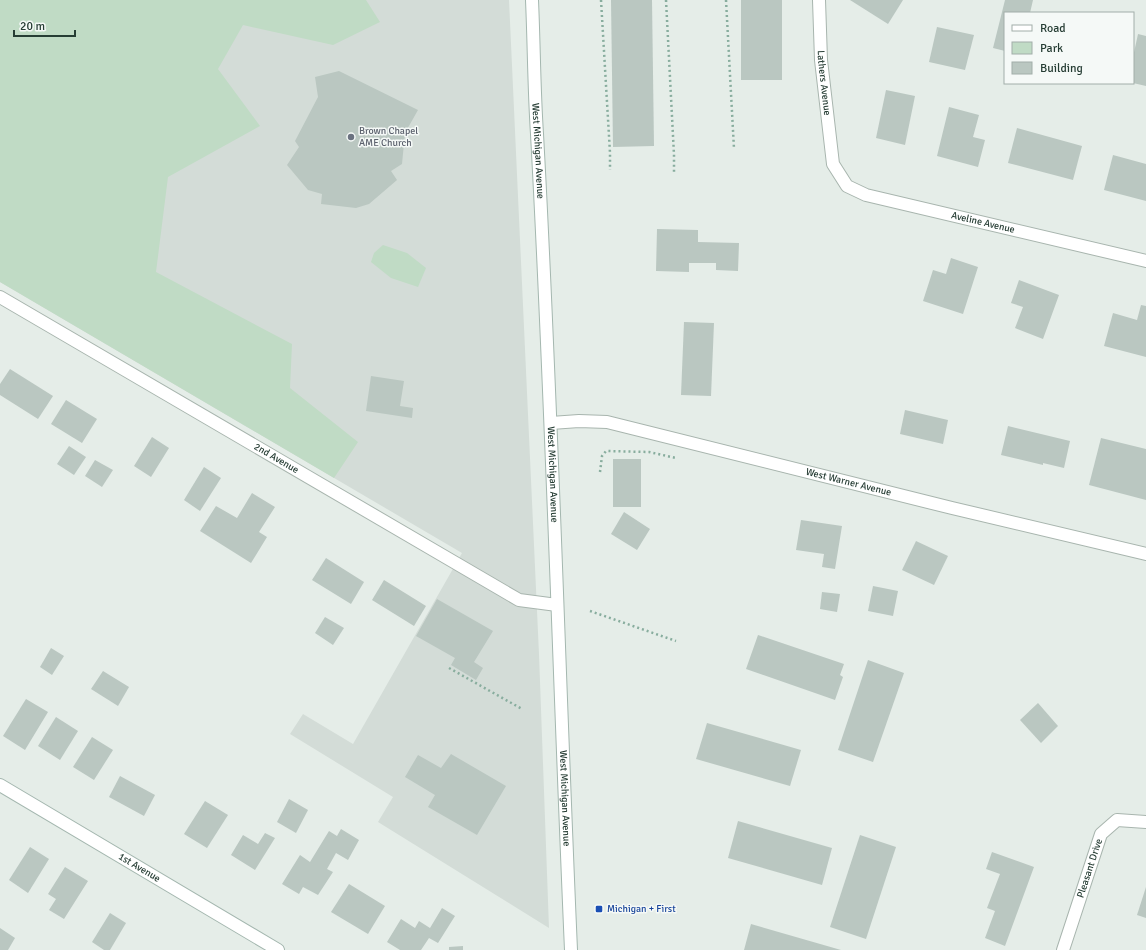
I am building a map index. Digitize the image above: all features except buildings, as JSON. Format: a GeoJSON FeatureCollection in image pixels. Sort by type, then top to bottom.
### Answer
{"type":"FeatureCollection","features":[{"type":"Feature","properties":{"kind":"street","name":"West Michigan Avenue"},"geometry":{"type":"LineString","coordinates":[[532,0],[536,132],[551,423],[571,950]]}},
{"type":"Feature","properties":{"kind":"street","name":"Lathers Avenue"},"geometry":{"type":"LineString","coordinates":[[818,0],[821,60],[833,164]]}},
{"type":"Feature","properties":{"kind":"street","name":"Aveline Avenue"},"geometry":{"type":"LineString","coordinates":[[833,164],[846,186],[866,195],[1146,261]]}},
{"type":"Feature","properties":{"kind":"street","name":"2nd Avenue"},"geometry":{"type":"LineString","coordinates":[[0,297],[519,600],[557,605]]}},
{"type":"Feature","properties":{"kind":"street","name":"West Warner Avenue"},"geometry":{"type":"LineString","coordinates":[[551,423],[579,421],[607,422],[952,508],[1146,554]]}},
{"type":"Feature","properties":{"kind":"street","name":"1st Avenue"},"geometry":{"type":"LineString","coordinates":[[0,785],[278,950]]}},
{"type":"Feature","properties":{"kind":"street","name":"Pleasant Drive"},"geometry":{"type":"LineString","coordinates":[[1063,950],[1101,834],[1117,820],[1146,822]]}},
{"type":"Feature","properties":{"kind":"path"},"geometry":{"type":"LineString","coordinates":[[601,0],[610,170]]}},
{"type":"Feature","properties":{"kind":"path"},"geometry":{"type":"LineString","coordinates":[[666,0],[674,172]]}},
{"type":"Feature","properties":{"kind":"path"},"geometry":{"type":"LineString","coordinates":[[726,0],[734,149]]}},
{"type":"Feature","properties":{"kind":"path"},"geometry":{"type":"LineString","coordinates":[[600,472],[602,456],[606,451],[649,452],[680,459]]}},
{"type":"Feature","properties":{"kind":"path"},"geometry":{"type":"LineString","coordinates":[[590,611],[676,641]]}},
{"type":"Feature","properties":{"kind":"path"},"geometry":{"type":"LineString","coordinates":[[449,668],[522,709]]}},
{"type":"Feature","properties":{"kind":"shaded area"},"geometry":{"type":"Polygon","coordinates":[[[118,0],[509,0],[539,654],[549,928],[378,822],[393,797],[290,734],[303,714],[353,744],[462,553],[0,282],[0,190],[118,0]]]}},
{"type":"Feature","properties":{"kind":"green space"},"geometry":{"type":"Polygon","coordinates":[[[0,0],[366,0],[380,22],[333,45],[243,25],[218,69],[260,126],[168,177],[156,272],[292,344],[290,388],[358,442],[334,478],[0,282],[0,0]]]}},
{"type":"Feature","properties":{"kind":"green space"},"geometry":{"type":"Polygon","coordinates":[[[383,245],[407,253],[426,268],[418,287],[391,278],[371,262],[374,253],[383,245]]]}},
{"type":"Feature","properties":{"kind":"place","name":"Brown Chapel AME Church"},"geometry":{"type":"Point","coordinates":[351,137]}},
{"type":"Feature","properties":{"kind":"place","name":"Michigan + First"},"geometry":{"type":"Point","coordinates":[599,909]}}]}
